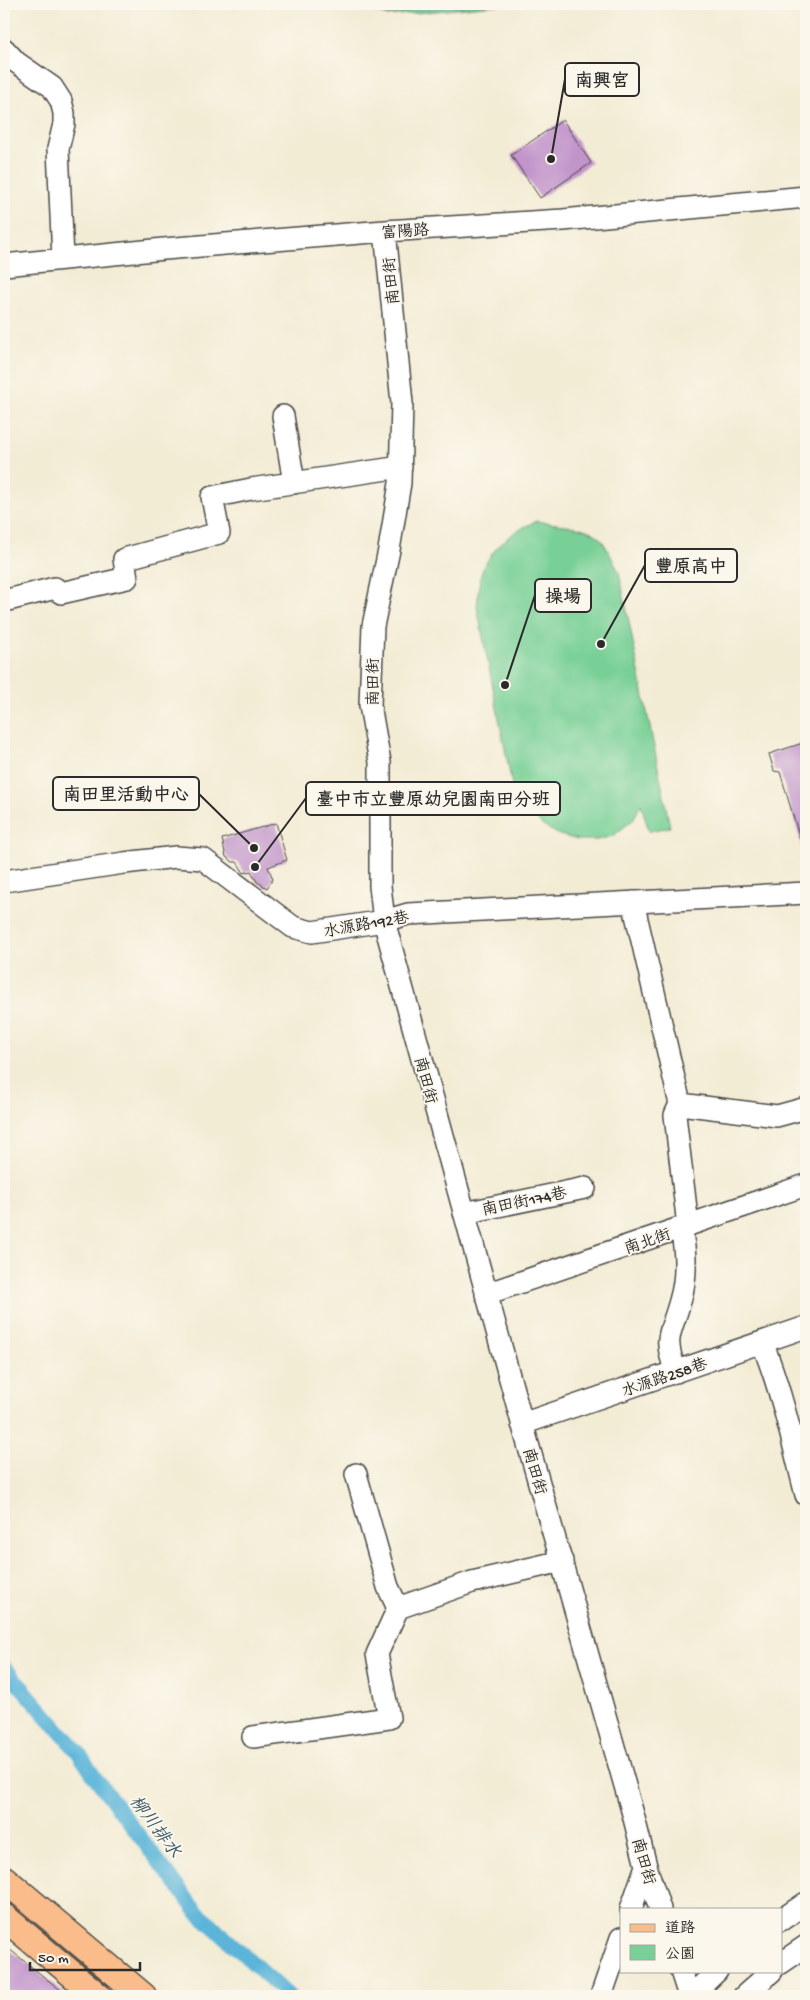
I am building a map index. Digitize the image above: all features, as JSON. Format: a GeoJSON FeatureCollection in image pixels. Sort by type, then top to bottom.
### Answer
{"type":"FeatureCollection","features":[{"type":"Feature","properties":{"kind":"main road"},"geometry":{"type":"LineString","coordinates":[[4,1879],[143,1996]]}},
{"type":"Feature","properties":{"kind":"main road"},"geometry":{"type":"LineString","coordinates":[[4,1917],[98,1996]]}},
{"type":"Feature","properties":{"kind":"street"},"geometry":{"type":"LineString","coordinates":[[4,49],[16,62],[52,87],[62,101],[64,124],[58,149],[63,259]]}},
{"type":"Feature","properties":{"kind":"street","name":"富陽路"},"geometry":{"type":"LineString","coordinates":[[4,265],[164,249],[385,231],[563,220],[806,197]]}},
{"type":"Feature","properties":{"kind":"street","name":"南田街"},"geometry":{"type":"LineString","coordinates":[[385,231],[402,404],[400,484],[373,636],[370,705],[380,762],[380,886],[384,921],[522,1424],[562,1561],[646,1866],[660,1908]]}},
{"type":"Feature","properties":{"kind":"street"},"geometry":{"type":"LineString","coordinates":[[283,416],[294,483]]}},
{"type":"Feature","properties":{"kind":"street"},"geometry":{"type":"LineString","coordinates":[[4,601],[55,588],[60,593],[127,578],[124,559],[218,533],[212,497],[401,467]]}},
{"type":"Feature","properties":{"kind":"street","name":"水源路192巷"},"geometry":{"type":"LineString","coordinates":[[4,881],[176,857],[203,859],[293,927],[312,932],[384,921],[408,914],[806,893]]}},
{"type":"Feature","properties":{"kind":"street"},"geometry":{"type":"LineString","coordinates":[[633,902],[680,1104],[675,1115],[685,1248],[681,1300],[668,1340],[669,1354],[676,1372]]}},
{"type":"Feature","properties":{"kind":"street"},"geometry":{"type":"LineString","coordinates":[[680,1104],[777,1116],[806,1108]]}},
{"type":"Feature","properties":{"kind":"street","name":"南北街"},"geometry":{"type":"LineString","coordinates":[[486,1294],[685,1228],[806,1185]]}},
{"type":"Feature","properties":{"kind":"street","name":"南田街174巷"},"geometry":{"type":"LineString","coordinates":[[464,1213],[585,1188]]}},
{"type":"Feature","properties":{"kind":"street","name":"水源路258巷"},"geometry":{"type":"LineString","coordinates":[[522,1424],[806,1327]]}},
{"type":"Feature","properties":{"kind":"street"},"geometry":{"type":"LineString","coordinates":[[762,1342],[772,1366],[788,1420],[806,1495]]}},
{"type":"Feature","properties":{"kind":"street"},"geometry":{"type":"LineString","coordinates":[[356,1474],[388,1587],[398,1608]]}},
{"type":"Feature","properties":{"kind":"street"},"geometry":{"type":"LineString","coordinates":[[253,1737],[389,1718],[378,1654],[398,1608],[472,1582],[562,1561]]}},
{"type":"Feature","properties":{"kind":"street"},"geometry":{"type":"LineString","coordinates":[[631,1908],[646,1866]]}},
{"type":"Feature","properties":{"kind":"street"},"geometry":{"type":"LineString","coordinates":[[782,1919],[806,1903]]}},
{"type":"Feature","properties":{"kind":"street"},"geometry":{"type":"LineString","coordinates":[[602,1996],[620,1941]]}},
{"type":"Feature","properties":{"kind":"street"},"geometry":{"type":"LineString","coordinates":[[782,1962],[806,1946]]}},
{"type":"Feature","properties":{"kind":"street"},"geometry":{"type":"LineString","coordinates":[[681,1972],[690,1996],[716,1972]]}},
{"type":"Feature","properties":{"kind":"street"},"geometry":{"type":"LineString","coordinates":[[744,1996],[771,1972]]}},
{"type":"Feature","properties":{"kind":"green space"},"geometry":{"type":"Polygon","coordinates":[[[349,4],[505,4],[388,16],[349,4]]]}},
{"type":"Feature","properties":{"kind":"green space"},"geometry":{"type":"Polygon","coordinates":[[[537,521],[580,528],[595,534],[606,546],[619,572],[670,827],[649,831],[641,804],[633,820],[613,836],[597,840],[578,840],[560,835],[543,826],[514,795],[477,607],[478,593],[483,569],[494,551],[518,530],[537,521]]]}},
{"type":"Feature","properties":{"kind":"building"},"geometry":{"type":"Polygon","coordinates":[[[563,120],[591,163],[540,198],[511,155],[563,120]]]}},
{"type":"Feature","properties":{"kind":"building"},"geometry":{"type":"Polygon","coordinates":[[[806,742],[806,849],[803,849],[780,772],[774,771],[769,754],[806,742]]]}},
{"type":"Feature","properties":{"kind":"building"},"geometry":{"type":"Polygon","coordinates":[[[276,823],[287,860],[268,867],[273,879],[267,888],[257,882],[251,871],[244,873],[237,862],[233,862],[226,857],[222,839],[276,823]]]}},
{"type":"Feature","properties":{"kind":"building"},"geometry":{"type":"Polygon","coordinates":[[[4,1945],[68,1996],[4,1996],[4,1945]]]}},
{"type":"Feature","properties":{"kind":"waterway","name":"柳川排水"},"geometry":{"type":"LineString","coordinates":[[4,1667],[78,1752],[196,1911],[289,1996]]}},
{"type":"Feature","properties":{"kind":"place","name":"南興宮"},"geometry":{"type":"Point","coordinates":[551,159]}},
{"type":"Feature","properties":{"kind":"place","name":"豐原高中"},"geometry":{"type":"Point","coordinates":[601,644]}},
{"type":"Feature","properties":{"kind":"place","name":"操場"},"geometry":{"type":"Point","coordinates":[505,685]}},
{"type":"Feature","properties":{"kind":"place","name":"南田里活動中心"},"geometry":{"type":"Point","coordinates":[254,848]}},
{"type":"Feature","properties":{"kind":"place","name":"臺中市立豐原幼兒園南田分班"},"geometry":{"type":"Point","coordinates":[255,867]}}]}
